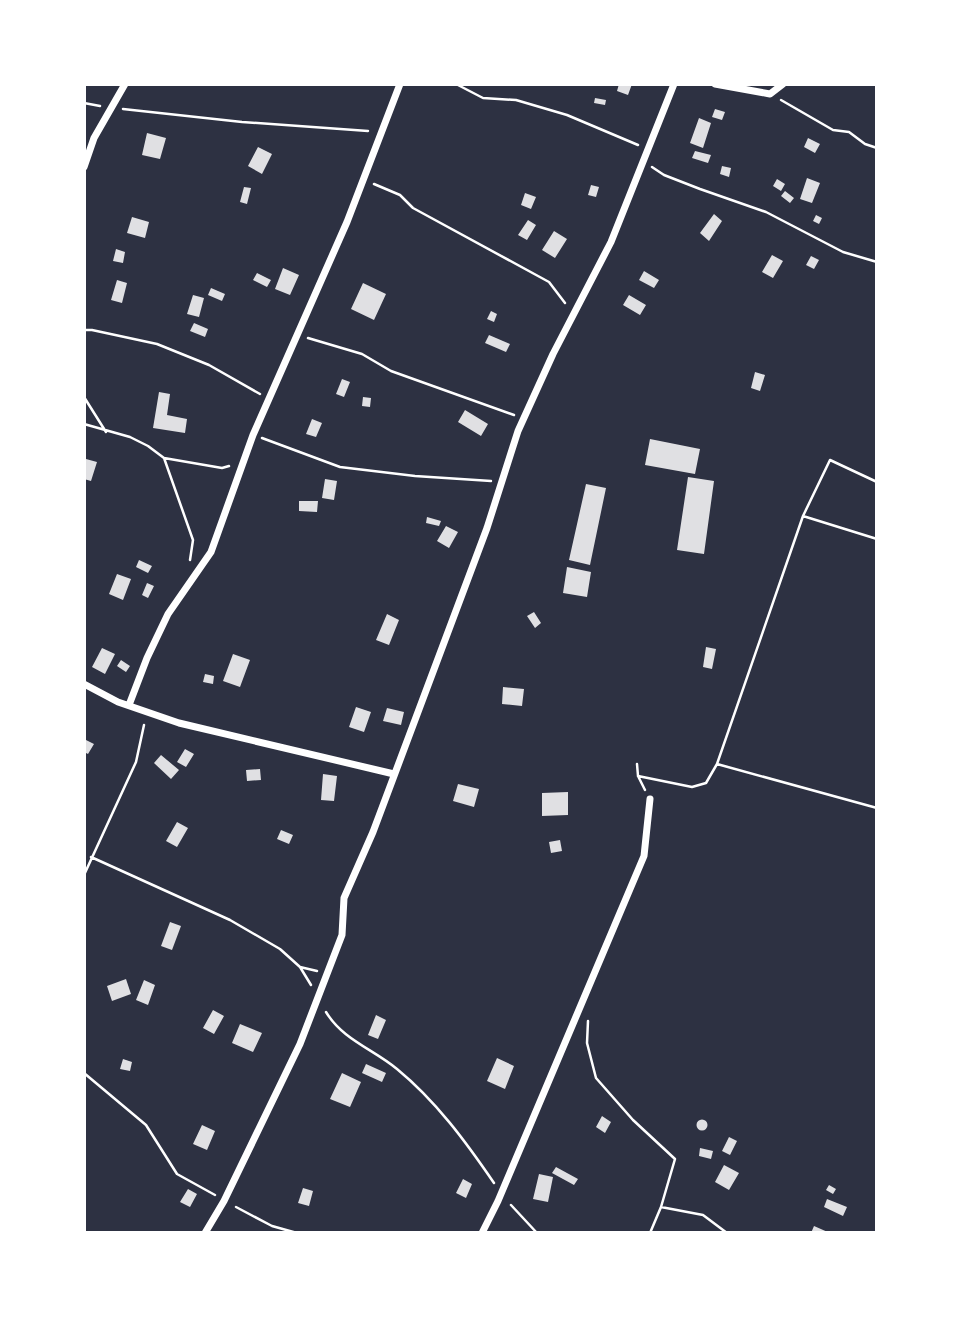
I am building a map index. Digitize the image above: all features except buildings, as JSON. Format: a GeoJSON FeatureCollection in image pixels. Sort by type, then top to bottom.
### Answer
{"type":"FeatureCollection","features":[{"type":"Feature","properties":{"kind":"street"},"geometry":{"type":"LineString","coordinates":[[84,167],[94,138],[125,84]]}},
{"type":"Feature","properties":{"kind":"street"},"geometry":{"type":"LineString","coordinates":[[129,705],[146,658],[168,614],[211,552],[253,435],[347,222],[400,84]]}},
{"type":"Feature","properties":{"kind":"street"},"geometry":{"type":"LineString","coordinates":[[205,1233],[224,1201],[300,1044],[342,935],[344,898],[487,528],[524,418],[573,314],[611,242],[674,84]]}},
{"type":"Feature","properties":{"kind":"street"},"geometry":{"type":"LineString","coordinates":[[715,84],[770,93],[783,84]]}},
{"type":"Feature","properties":{"kind":"street"},"geometry":{"type":"LineString","coordinates":[[84,684],[129,705],[179,723],[394,774]]}},
{"type":"Feature","properties":{"kind":"street"},"geometry":{"type":"LineString","coordinates":[[482,1233],[644,856],[650,799]]}},
{"type":"Feature","properties":{"kind":"path"},"geometry":{"type":"LineString","coordinates":[[456,84],[483,98],[516,100],[567,116],[648,149]]}},
{"type":"Feature","properties":{"kind":"path"},"geometry":{"type":"LineString","coordinates":[[770,93],[833,130],[849,132],[865,144],[877,148]]}},
{"type":"Feature","properties":{"kind":"path"},"geometry":{"type":"LineString","coordinates":[[84,103],[242,122],[382,132]]}},
{"type":"Feature","properties":{"kind":"path"},"geometry":{"type":"LineString","coordinates":[[643,161],[664,175],[766,212],[843,252],[877,262]]}},
{"type":"Feature","properties":{"kind":"path"},"geometry":{"type":"LineString","coordinates":[[364,179],[400,195],[413,208],[549,282],[573,314]]}},
{"type":"Feature","properties":{"kind":"path"},"geometry":{"type":"LineString","coordinates":[[84,330],[157,344],[209,365],[269,399]]}},
{"type":"Feature","properties":{"kind":"path"},"geometry":{"type":"LineString","coordinates":[[297,335],[362,354],[391,371],[524,418]]}},
{"type":"Feature","properties":{"kind":"path"},"geometry":{"type":"LineString","coordinates":[[84,397],[106,432]]}},
{"type":"Feature","properties":{"kind":"path"},"geometry":{"type":"LineString","coordinates":[[84,424],[130,438],[148,446],[164,458],[222,468],[245,460]]}},
{"type":"Feature","properties":{"kind":"path"},"geometry":{"type":"LineString","coordinates":[[253,435],[340,467],[502,482]]}},
{"type":"Feature","properties":{"kind":"path"},"geometry":{"type":"LineString","coordinates":[[164,458],[192,540],[189,564]]}},
{"type":"Feature","properties":{"kind":"path"},"geometry":{"type":"LineString","coordinates":[[638,776],[692,787],[706,783],[717,764],[803,516],[830,460],[877,482]]}},
{"type":"Feature","properties":{"kind":"path"},"geometry":{"type":"LineString","coordinates":[[803,516],[877,539]]}},
{"type":"Feature","properties":{"kind":"path"},"geometry":{"type":"LineString","coordinates":[[84,875],[136,762],[148,712]]}},
{"type":"Feature","properties":{"kind":"path"},"geometry":{"type":"LineString","coordinates":[[717,764],[877,808]]}},
{"type":"Feature","properties":{"kind":"path"},"geometry":{"type":"LineString","coordinates":[[637,765],[638,776],[650,799]]}},
{"type":"Feature","properties":{"kind":"path"},"geometry":{"type":"LineString","coordinates":[[300,967],[328,973]]}},
{"type":"Feature","properties":{"kind":"path"},"geometry":{"type":"LineString","coordinates":[[589,1019],[587,1043],[596,1077],[633,1120],[675,1159],[650,1233]]}},
{"type":"Feature","properties":{"kind":"path"},"geometry":{"type":"LineString","coordinates":[[84,1073],[146,1125],[177,1174],[272,1226],[297,1233]]}},
{"type":"Feature","properties":{"kind":"path"},"geometry":{"type":"LineString","coordinates":[[501,1194],[537,1233]]}},
{"type":"Feature","properties":{"kind":"path"},"geometry":{"type":"LineString","coordinates":[[661,1207],[703,1215],[727,1233]]}}]}
